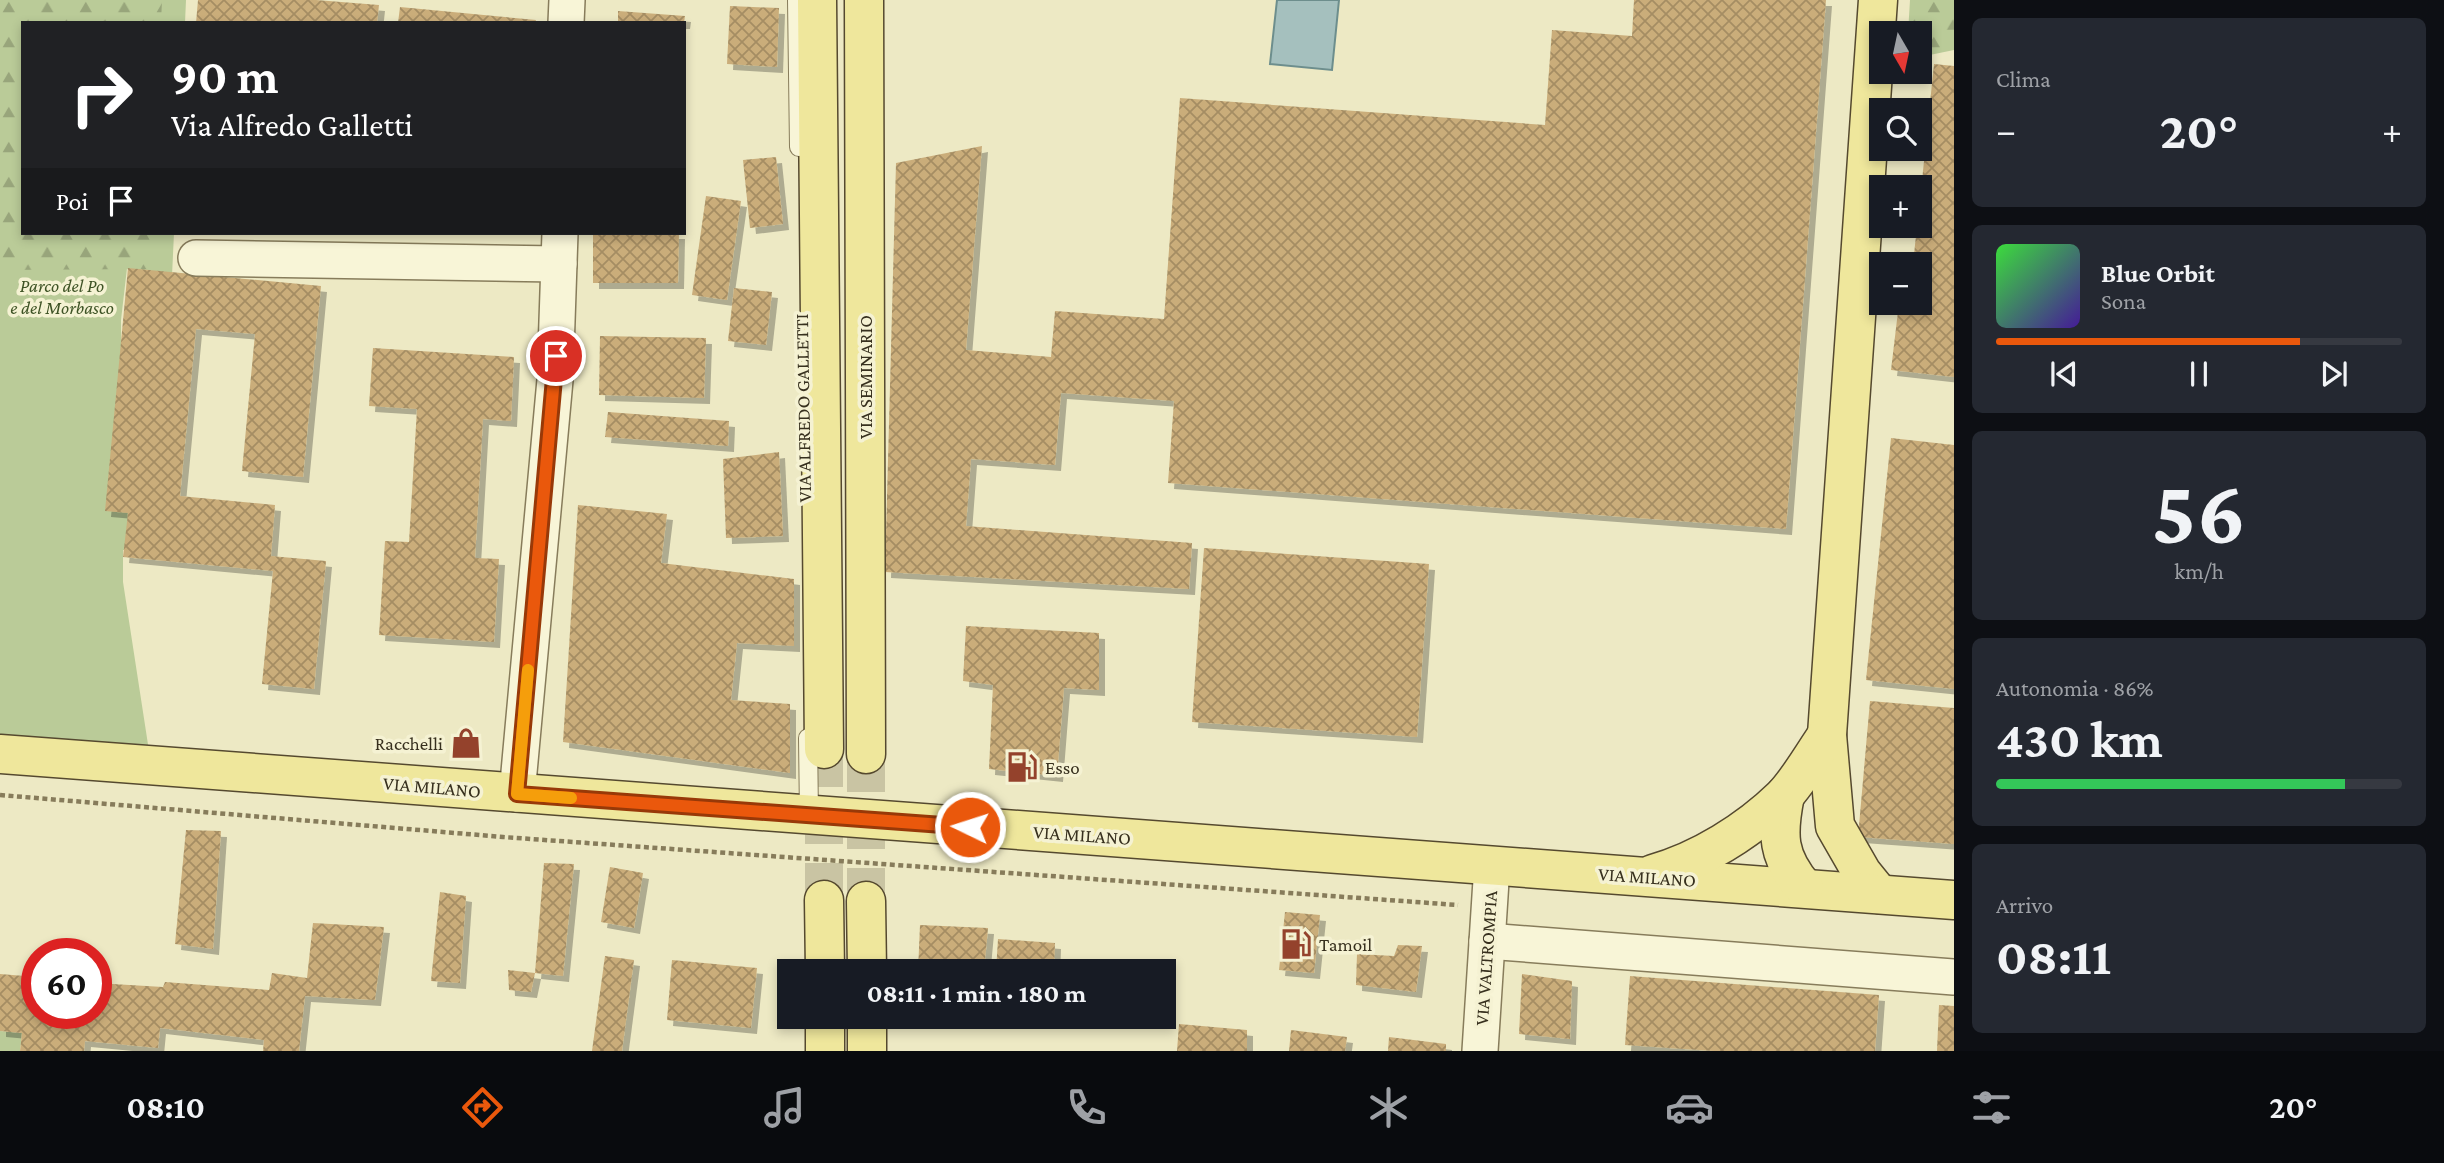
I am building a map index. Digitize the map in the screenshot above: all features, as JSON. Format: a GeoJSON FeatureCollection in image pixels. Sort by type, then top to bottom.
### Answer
{"type":"FeatureCollection","features":[{"type":"Feature","properties":{"kind":"main road"},"geometry":{"type":"LineString","coordinates":[[817,0],[824,750]]}},
{"type":"Feature","properties":{"kind":"main road","name":"VIA SEMINARIO"},"geometry":{"type":"LineString","coordinates":[[864,0],[866,754]]}},
{"type":"Feature","properties":{"kind":"main road"},"geometry":{"type":"LineString","coordinates":[[1785,795],[1779,839],[1788,870],[1804,888],[1816,874],[1828,852],[1835,826],[1827,735],[1878,0]]}},
{"type":"Feature","properties":{"kind":"main road"},"geometry":{"type":"LineString","coordinates":[[1644,876],[1668,870],[1750,825],[1785,795],[1827,735]]}},
{"type":"Feature","properties":{"kind":"main road","name":"VIA MILANO"},"geometry":{"type":"LineString","coordinates":[[6,752],[517,794],[1954,900]]}},
{"type":"Feature","properties":{"kind":"main road"},"geometry":{"type":"LineString","coordinates":[[1835,826],[1862,873],[1880,894]]}},
{"type":"Feature","properties":{"kind":"main road"},"geometry":{"type":"LineString","coordinates":[[824,900],[825,959]]}},
{"type":"Feature","properties":{"kind":"main road"},"geometry":{"type":"LineString","coordinates":[[866,901],[867,959]]}},
{"type":"Feature","properties":{"kind":"main road"},"geometry":{"type":"LineString","coordinates":[[825,1029],[825,1051]]}},
{"type":"Feature","properties":{"kind":"main road"},"geometry":{"type":"LineString","coordinates":[[867,1029],[867,1051]]}},
{"type":"Feature","properties":{"kind":"street"},"geometry":{"type":"LineString","coordinates":[[566,21],[567,0]]}},
{"type":"Feature","properties":{"kind":"street"},"geometry":{"type":"LineString","coordinates":[[196,258],[560,248],[555,380],[517,794]]}},
{"type":"Feature","properties":{"kind":"street","name":"VIA VALTROMPIA"},"geometry":{"type":"LineString","coordinates":[[1480,1051],[1492,865]]}},
{"type":"Feature","properties":{"kind":"street"},"geometry":{"type":"LineString","coordinates":[[1488,924],[1954,977]]}},
{"type":"Feature","properties":{"kind":"lane"},"geometry":{"type":"LineString","coordinates":[[797,0],[800,166]]}},
{"type":"Feature","properties":{"kind":"lane","name":"VIA ALFREDO GALLETTI"},"geometry":{"type":"LineString","coordinates":[[804,484],[809,815]]}},
{"type":"Feature","properties":{"kind":"path"},"geometry":{"type":"LineString","coordinates":[[0,795],[1488,924]]}},
{"type":"Feature","properties":{"kind":"green space","name":"Parco del Po e del Morbasco"},"geometry":{"type":"Polygon","coordinates":[[[0,0],[186,0],[185,21],[21,21],[21,235],[174,235],[172,276],[127,268],[121,320],[122,488],[138,489],[134,550],[123,550],[123,582],[151,764],[0,745],[0,0]]]}},
{"type":"Feature","properties":{"kind":"green space"},"geometry":{"type":"Polygon","coordinates":[[[0,0],[162,0],[161,21],[21,21],[21,235],[151,235],[150,269],[0,270],[0,0]]]}},
{"type":"Feature","properties":{"kind":"green space"},"geometry":{"type":"Polygon","coordinates":[[[1910,0],[1954,0],[1954,50],[1932,55],[1932,21],[1909,21],[1910,0]]]}},
{"type":"Feature","properties":{"kind":"green space"},"geometry":{"type":"Polygon","coordinates":[[[0,1031],[22,1033],[20,1051],[0,1051],[0,1031]]]}},
{"type":"Feature","properties":{"kind":"water"},"geometry":{"type":"Polygon","coordinates":[[[1277,0],[1339,0],[1332,70],[1270,64],[1277,0]]]}},
{"type":"Feature","properties":{"kind":"building"},"geometry":{"type":"Polygon","coordinates":[[[198,0],[316,0],[379,5],[377,21],[196,21],[198,0]]]}},
{"type":"Feature","properties":{"kind":"building"},"geometry":{"type":"Polygon","coordinates":[[[1634,0],[1826,0],[1786,529],[1168,483],[1174,401],[1061,393],[1055,465],[971,459],[966,526],[1192,543],[1189,589],[885,572],[896,163],[982,146],[966,350],[1051,357],[1055,311],[1164,319],[1180,98],[1545,125],[1552,30],[1632,36],[1634,0]]]}},
{"type":"Feature","properties":{"kind":"building"},"geometry":{"type":"Polygon","coordinates":[[[730,6],[779,8],[777,67],[727,64],[730,6]]]}},
{"type":"Feature","properties":{"kind":"building"},"geometry":{"type":"Polygon","coordinates":[[[400,7],[536,20],[536,21],[398,21],[400,7]]]}},
{"type":"Feature","properties":{"kind":"building"},"geometry":{"type":"Polygon","coordinates":[[[618,11],[685,16],[684,21],[618,21],[618,11]]]}},
{"type":"Feature","properties":{"kind":"building"},"geometry":{"type":"Polygon","coordinates":[[[1934,64],[1954,66],[1954,377],[1891,370],[1898,315],[1932,315],[1932,252],[1914,252],[1916,238],[1932,238],[1932,175],[1923,175],[1924,161],[1932,161],[1934,64]]]}},
{"type":"Feature","properties":{"kind":"building"},"geometry":{"type":"Polygon","coordinates":[[[776,157],[783,224],[750,228],[743,160],[776,157]]]}},
{"type":"Feature","properties":{"kind":"building"},"geometry":{"type":"Polygon","coordinates":[[[706,196],[741,201],[727,300],[692,295],[706,196]]]}},
{"type":"Feature","properties":{"kind":"building"},"geometry":{"type":"Polygon","coordinates":[[[593,235],[679,235],[678,283],[593,283],[593,235]]]}},
{"type":"Feature","properties":{"kind":"building"},"geometry":{"type":"Polygon","coordinates":[[[128,268],[321,286],[303,477],[242,471],[255,334],[196,329],[180,496],[275,505],[271,556],[326,561],[314,689],[262,684],[273,571],[123,557],[128,513],[105,511],[128,268]]]}},
{"type":"Feature","properties":{"kind":"building"},"geometry":{"type":"Polygon","coordinates":[[[734,288],[772,292],[766,345],[728,341],[734,288]]]}},
{"type":"Feature","properties":{"kind":"building"},"geometry":{"type":"Polygon","coordinates":[[[600,336],[706,338],[704,398],[599,395],[600,336]]]}},
{"type":"Feature","properties":{"kind":"building"},"geometry":{"type":"Polygon","coordinates":[[[373,348],[514,357],[511,421],[483,419],[475,558],[499,559],[494,642],[379,635],[385,541],[409,542],[417,409],[369,406],[373,348]]]}},
{"type":"Feature","properties":{"kind":"building"},"geometry":{"type":"Polygon","coordinates":[[[608,412],[729,421],[728,446],[605,437],[608,412]]]}},
{"type":"Feature","properties":{"kind":"building"},"geometry":{"type":"Polygon","coordinates":[[[1891,438],[1954,445],[1954,689],[1866,680],[1891,438]]]}},
{"type":"Feature","properties":{"kind":"building"},"geometry":{"type":"Polygon","coordinates":[[[779,452],[783,536],[726,538],[723,459],[779,452]]]}},
{"type":"Feature","properties":{"kind":"building"},"geometry":{"type":"Polygon","coordinates":[[[578,505],[667,514],[661,563],[794,579],[794,646],[737,643],[731,700],[790,704],[790,773],[563,742],[578,505]]]}},
{"type":"Feature","properties":{"kind":"building"},"geometry":{"type":"Polygon","coordinates":[[[1204,548],[1429,564],[1417,737],[1192,722],[1204,548]]]}},
{"type":"Feature","properties":{"kind":"building"},"geometry":{"type":"Polygon","coordinates":[[[966,626],[1099,633],[1099,690],[1064,688],[1057,776],[989,769],[993,685],[963,681],[966,626]]]}},
{"type":"Feature","properties":{"kind":"building"},"geometry":{"type":"Polygon","coordinates":[[[1870,701],[1954,708],[1954,844],[1858,837],[1870,701]]]}},
{"type":"Feature","properties":{"kind":"building"},"geometry":{"type":"Polygon","coordinates":[[[186,830],[221,831],[213,949],[175,944],[186,830]]]}},
{"type":"Feature","properties":{"kind":"building"},"geometry":{"type":"Polygon","coordinates":[[[544,863],[574,864],[563,976],[535,973],[544,863]]]}},
{"type":"Feature","properties":{"kind":"building"},"geometry":{"type":"Polygon","coordinates":[[[610,867],[643,873],[634,928],[601,922],[610,867]]]}},
{"type":"Feature","properties":{"kind":"building"},"geometry":{"type":"Polygon","coordinates":[[[440,892],[466,896],[460,983],[431,981],[440,892]]]}},
{"type":"Feature","properties":{"kind":"building"},"geometry":{"type":"Polygon","coordinates":[[[1285,912],[1320,915],[1314,973],[1279,970],[1285,912]]]}},
{"type":"Feature","properties":{"kind":"building"},"geometry":{"type":"Polygon","coordinates":[[[313,923],[384,927],[375,1000],[305,996],[299,1051],[263,1051],[264,1040],[160,1028],[158,1048],[85,1041],[84,1051],[20,1051],[22,1033],[0,1031],[0,974],[21,976],[21,1029],[112,1029],[112,984],[163,987],[165,982],[269,990],[272,973],[307,978],[313,923]]]}},
{"type":"Feature","properties":{"kind":"building"},"geometry":{"type":"Polygon","coordinates":[[[920,925],[988,928],[985,959],[919,959],[920,925]]]}},
{"type":"Feature","properties":{"kind":"building"},"geometry":{"type":"Polygon","coordinates":[[[998,939],[1055,943],[1054,959],[997,959],[998,939]]]}},
{"type":"Feature","properties":{"kind":"building"},"geometry":{"type":"Polygon","coordinates":[[[1398,945],[1422,946],[1416,992],[1356,985],[1357,954],[1394,956],[1398,945]]]}},
{"type":"Feature","properties":{"kind":"building"},"geometry":{"type":"Polygon","coordinates":[[[605,956],[634,960],[622,1051],[592,1051],[605,956]]]}},
{"type":"Feature","properties":{"kind":"building"},"geometry":{"type":"Polygon","coordinates":[[[672,960],[757,968],[751,1028],[667,1020],[672,960]]]}},
{"type":"Feature","properties":{"kind":"building"},"geometry":{"type":"Polygon","coordinates":[[[508,970],[535,973],[531,992],[509,990],[508,970]]]}},
{"type":"Feature","properties":{"kind":"building"},"geometry":{"type":"Polygon","coordinates":[[[1522,974],[1572,981],[1570,1039],[1519,1034],[1522,974]]]}},
{"type":"Feature","properties":{"kind":"building"},"geometry":{"type":"Polygon","coordinates":[[[1630,976],[1879,995],[1875,1051],[1714,1051],[1625,1045],[1630,976]]]}},
{"type":"Feature","properties":{"kind":"building"},"geometry":{"type":"Polygon","coordinates":[[[1939,1005],[1954,1006],[1954,1051],[1937,1051],[1939,1005]]]}},
{"type":"Feature","properties":{"kind":"building"},"geometry":{"type":"Polygon","coordinates":[[[1179,1024],[1247,1030],[1247,1051],[1177,1051],[1179,1024]]]}},
{"type":"Feature","properties":{"kind":"building"},"geometry":{"type":"Polygon","coordinates":[[[1291,1030],[1347,1037],[1345,1051],[1289,1051],[1291,1030]]]}},
{"type":"Feature","properties":{"kind":"building"},"geometry":{"type":"Polygon","coordinates":[[[1389,1037],[1446,1044],[1446,1051],[1388,1051],[1389,1037]]]}},
{"type":"Feature","properties":{"kind":"tunnel"},"geometry":{"type":"LineString","coordinates":[[824,749],[824,900]]}},
{"type":"Feature","properties":{"kind":"tunnel"},"geometry":{"type":"LineString","coordinates":[[866,754],[866,901]]}},
{"type":"Feature","properties":{"kind":"slow traffic"},"geometry":{"type":"LineString","coordinates":[[528,670],[517,794],[571,798]]}},
{"type":"Feature","properties":{"kind":"place","name":"Racchelli"},"geometry":{"type":"Point","coordinates":[466,743]}},
{"type":"Feature","properties":{"kind":"place","name":"Esso"},"geometry":{"type":"Point","coordinates":[1022,767]}},
{"type":"Feature","properties":{"kind":"place","name":"Tamoil"},"geometry":{"type":"Point","coordinates":[1296,944]}},
{"type":"Feature","properties":{"kind":"route"},"geometry":{"type":"LineString","coordinates":[[556,356],[517,794],[970,827]]}}]}
